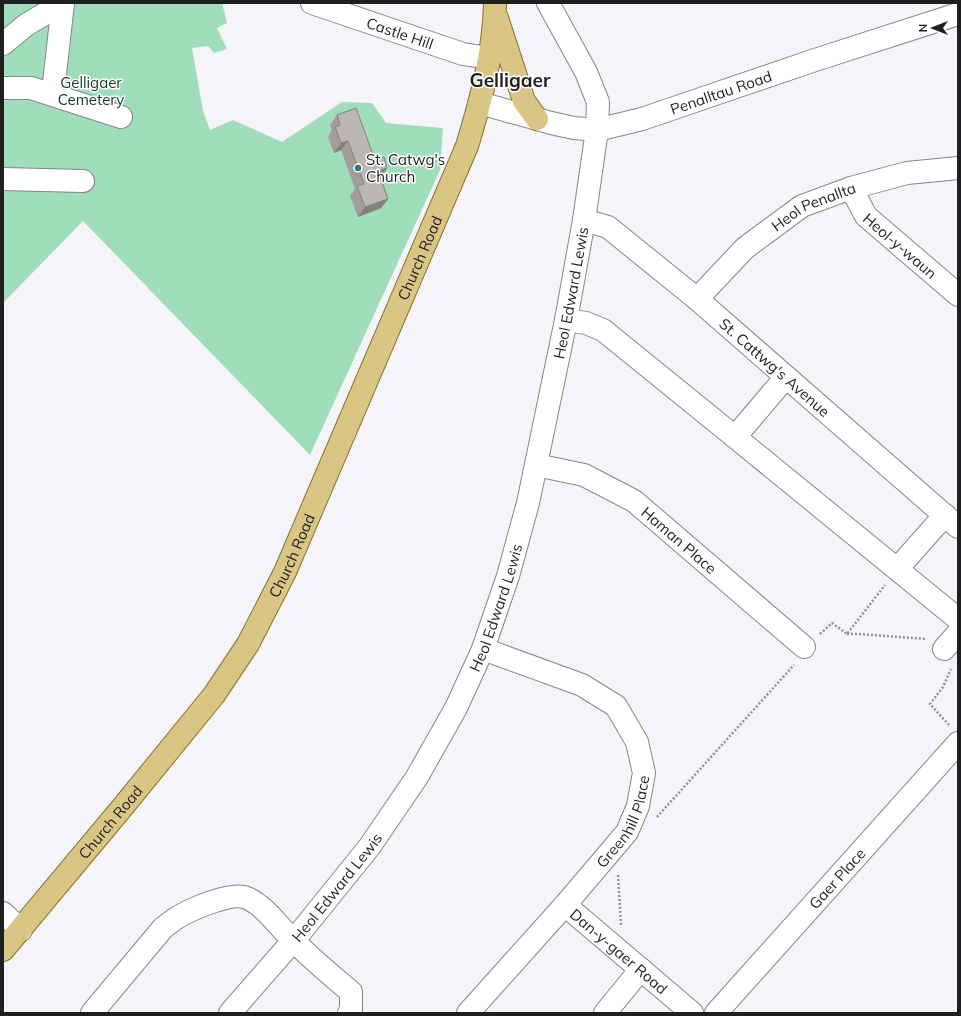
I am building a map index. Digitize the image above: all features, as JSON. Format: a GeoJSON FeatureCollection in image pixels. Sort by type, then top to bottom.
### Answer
{"type":"FeatureCollection","features":[{"type":"Feature","properties":{"kind":"main road","name":"Church Road"},"geometry":{"type":"LineString","coordinates":[[3,950],[214,695],[248,644],[285,572],[467,146],[480,103],[489,58],[495,6]]}},
{"type":"Feature","properties":{"kind":"main road"},"geometry":{"type":"LineString","coordinates":[[495,6],[524,101],[536,119]]}},
{"type":"Feature","properties":{"kind":"street"},"geometry":{"type":"LineString","coordinates":[[3,44],[26,25],[63,3]]}},
{"type":"Feature","properties":{"kind":"street"},"geometry":{"type":"LineString","coordinates":[[48,93],[54,83],[63,3]]}},
{"type":"Feature","properties":{"kind":"street","name":"Castle Hill"},"geometry":{"type":"LineString","coordinates":[[312,3],[463,54],[489,58]]}},
{"type":"Feature","properties":{"kind":"street","name":"Heol Edward Lewis"},"geometry":{"type":"LineString","coordinates":[[230,1013],[293,940],[370,846],[418,777],[456,708],[482,649],[508,576],[528,503],[566,320],[584,220],[596,130],[598,102],[586,72],[548,3]]}},
{"type":"Feature","properties":{"kind":"street","name":"Penalltau Road"},"geometry":{"type":"LineString","coordinates":[[480,103],[574,128],[596,130],[642,119],[815,60],[958,14]]}},
{"type":"Feature","properties":{"kind":"street"},"geometry":{"type":"LineString","coordinates":[[3,88],[31,88],[122,117]]}},
{"type":"Feature","properties":{"kind":"street","name":"Heol Penallta"},"geometry":{"type":"LineString","coordinates":[[697,299],[745,248],[802,206],[851,188],[907,173],[958,168]]}},
{"type":"Feature","properties":{"kind":"street"},"geometry":{"type":"LineString","coordinates":[[3,179],[83,181]]}},
{"type":"Feature","properties":{"kind":"street","name":"Heol-y-waun"},"geometry":{"type":"LineString","coordinates":[[851,188],[866,216],[958,295]]}},
{"type":"Feature","properties":{"kind":"street","name":"St. Cattwg's Avenue"},"geometry":{"type":"LineString","coordinates":[[584,220],[608,227],[697,299],[951,521]]}},
{"type":"Feature","properties":{"kind":"street"},"geometry":{"type":"LineString","coordinates":[[566,320],[586,323],[603,330],[958,619]]}},
{"type":"Feature","properties":{"kind":"street"},"geometry":{"type":"LineString","coordinates":[[735,437],[786,377]]}},
{"type":"Feature","properties":{"kind":"street","name":"Haman Place"},"geometry":{"type":"LineString","coordinates":[[536,465],[584,475],[634,501],[804,647]]}},
{"type":"Feature","properties":{"kind":"street"},"geometry":{"type":"LineString","coordinates":[[897,569],[951,521]]}},
{"type":"Feature","properties":{"kind":"street","name":"Greenhill Place"},"geometry":{"type":"LineString","coordinates":[[468,1013],[565,905],[627,832],[638,806],[644,773],[637,742],[616,706],[582,685],[482,649]]}},
{"type":"Feature","properties":{"kind":"street","name":"Gaer Place"},"geometry":{"type":"LineString","coordinates":[[716,1013],[956,737]]}},
{"type":"Feature","properties":{"kind":"street"},"geometry":{"type":"LineString","coordinates":[[92,1013],[163,928],[176,918],[204,905],[237,896],[247,897],[272,918],[293,940],[351,992],[351,1009],[348,1013]]}},
{"type":"Feature","properties":{"kind":"street","name":"Dan-y-gaer Road"},"geometry":{"type":"LineString","coordinates":[[565,905],[692,1013]]}},
{"type":"Feature","properties":{"kind":"street"},"geometry":{"type":"LineString","coordinates":[[3,913],[21,930]]}},
{"type":"Feature","properties":{"kind":"street"},"geometry":{"type":"LineString","coordinates":[[605,1013],[641,970]]}},
{"type":"Feature","properties":{"kind":"path"},"geometry":{"type":"LineString","coordinates":[[847,634],[897,569]]}},
{"type":"Feature","properties":{"kind":"path"},"geometry":{"type":"LineString","coordinates":[[654,820],[798,660],[804,647],[832,623],[847,634],[938,640],[951,647],[943,687],[930,704],[956,737]]}},
{"type":"Feature","properties":{"kind":"path"},"geometry":{"type":"LineString","coordinates":[[617,869],[622,954]]}},
{"type":"Feature","properties":{"kind":"green space","name":"Gelligaer Cemetery"},"geometry":{"type":"Polygon","coordinates":[[[3,3],[222,3],[227,23],[217,28],[227,49],[214,53],[208,46],[192,48],[203,111],[210,130],[233,120],[282,142],[342,102],[372,103],[386,123],[443,128],[440,170],[310,455],[83,221],[3,303],[3,3]]]}},
{"type":"Feature","properties":{"kind":"building"},"geometry":{"type":"Polygon","coordinates":[[[356,108],[375,160],[384,157],[387,168],[378,171],[388,199],[365,207],[357,186],[364,184],[348,141],[341,143],[335,127],[340,125],[337,115],[356,108]]]}},
{"type":"Feature","properties":{"kind":"place","name":"St. Catwg's Church"},"geometry":{"type":"Point","coordinates":[358,168]}},
{"type":"Feature","properties":{"kind":"district","name":"Gelligaer"},"geometry":{"type":"Point","coordinates":[510,80]}}]}
